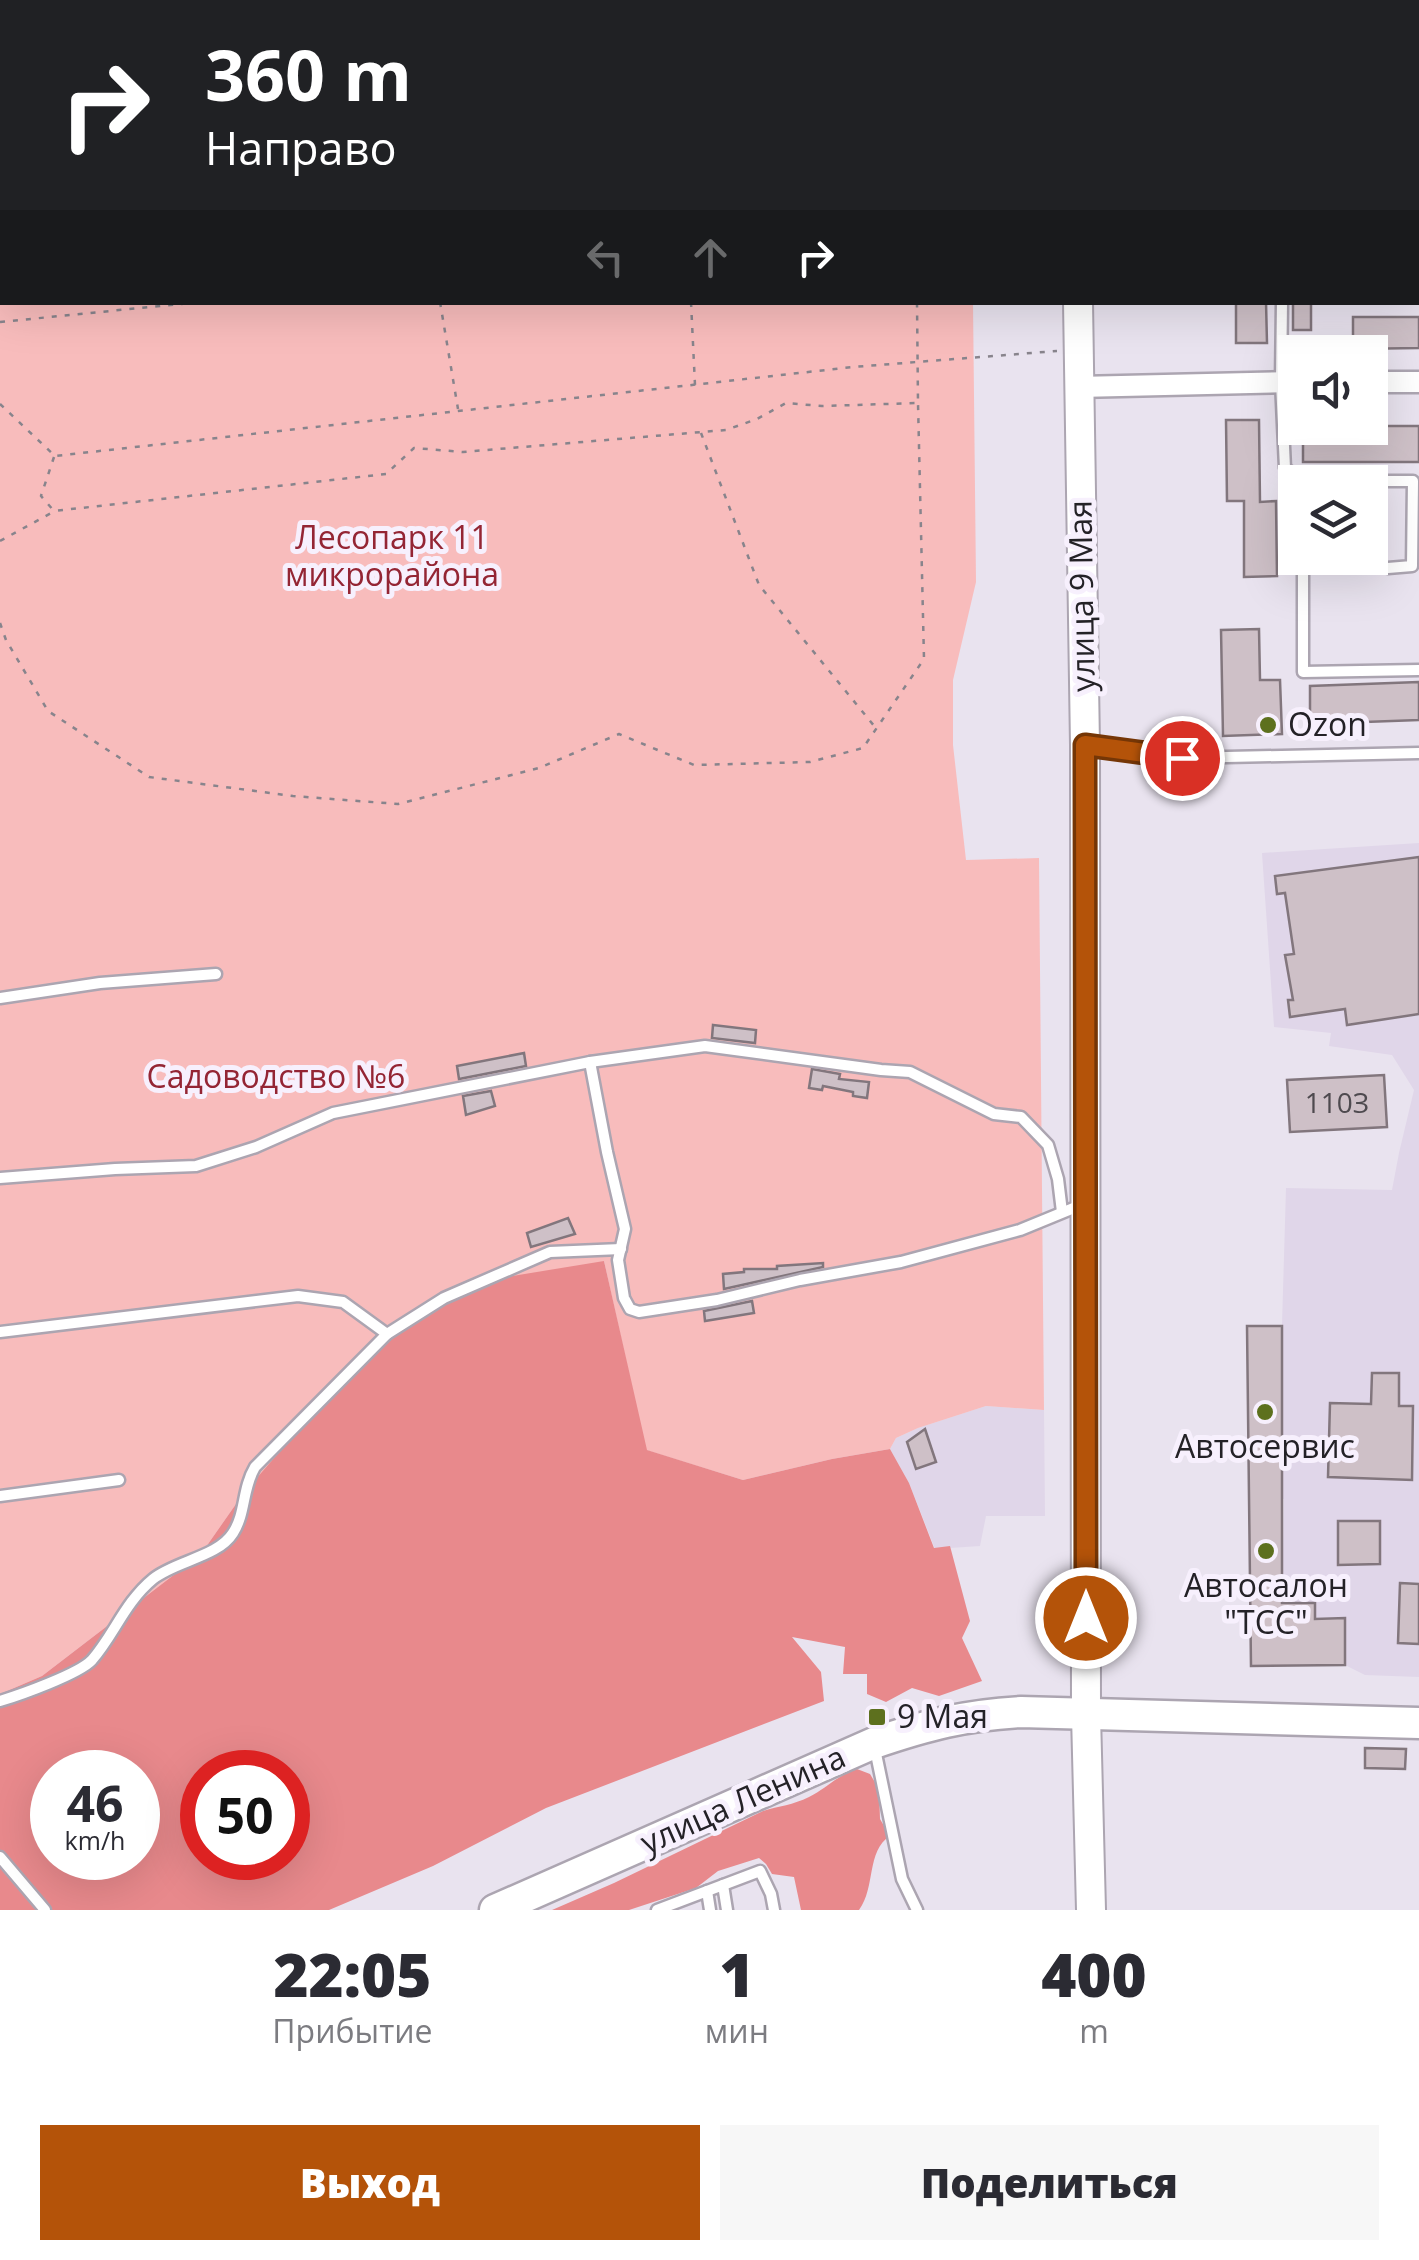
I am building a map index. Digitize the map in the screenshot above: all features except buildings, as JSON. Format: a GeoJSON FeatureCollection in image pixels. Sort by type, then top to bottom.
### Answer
{"type":"FeatureCollection","features":[{"type":"Feature","properties":{"kind":"main road","name":"улица 9 Мая"},"geometry":{"type":"LineString","coordinates":[[1078,305],[1085,745],[1074,1207],[1091,1910]]}},
{"type":"Feature","properties":{"kind":"main road","name":"улица Ленина"},"geometry":{"type":"LineString","coordinates":[[494,1910],[538,1901],[874,1743],[922,1726],[976,1714],[1419,1723]]}},
{"type":"Feature","properties":{"kind":"street"},"geometry":{"type":"LineString","coordinates":[[1078,387],[1278,382]]}},
{"type":"Feature","properties":{"kind":"street"},"geometry":{"type":"LineString","coordinates":[[1388,382],[1419,382]]}},
{"type":"Feature","properties":{"kind":"lane"},"geometry":{"type":"LineString","coordinates":[[1282,305],[1284,335]]}},
{"type":"Feature","properties":{"kind":"lane"},"geometry":{"type":"LineString","coordinates":[[1388,481],[1413,481],[1412,566],[1388,568]]}},
{"type":"Feature","properties":{"kind":"lane"},"geometry":{"type":"LineString","coordinates":[[1303,575],[1303,672],[1419,670]]}},
{"type":"Feature","properties":{"kind":"lane"},"geometry":{"type":"LineString","coordinates":[[1085,745],[1182,758],[1419,753]]}},
{"type":"Feature","properties":{"kind":"lane"},"geometry":{"type":"LineString","coordinates":[[0,998],[100,983],[216,974]]}},
{"type":"Feature","properties":{"kind":"lane"},"geometry":{"type":"LineString","coordinates":[[0,1178],[196,1166],[256,1147],[333,1113],[590,1062],[705,1046],[910,1072],[994,1114],[1021,1117],[1048,1145],[1058,1180],[1074,1207],[1020,1230],[900,1262],[639,1312],[630,1309],[624,1298],[618,1260],[625,1229],[590,1062]]}},
{"type":"Feature","properties":{"kind":"lane"},"geometry":{"type":"LineString","coordinates":[[0,1702],[35,1690],[90,1662],[125,1609],[152,1580],[215,1549],[232,1536],[240,1518],[246,1482],[255,1467],[388,1334],[444,1298],[550,1252],[621,1249]]}},
{"type":"Feature","properties":{"kind":"lane"},"geometry":{"type":"LineString","coordinates":[[0,1332],[298,1296],[343,1302],[388,1334]]}},
{"type":"Feature","properties":{"kind":"lane"},"geometry":{"type":"LineString","coordinates":[[0,1496],[119,1480]]}},
{"type":"Feature","properties":{"kind":"lane"},"geometry":{"type":"LineString","coordinates":[[874,1743],[902,1879],[917,1910]]}},
{"type":"Feature","properties":{"kind":"lane"},"geometry":{"type":"LineString","coordinates":[[0,1857],[45,1910]]}},
{"type":"Feature","properties":{"kind":"lane"},"geometry":{"type":"LineString","coordinates":[[661,1909],[760,1872],[774,1910]]}},
{"type":"Feature","properties":{"kind":"lane"},"geometry":{"type":"LineString","coordinates":[[723,1885],[727,1910]]}},
{"type":"Feature","properties":{"kind":"lane"},"geometry":{"type":"LineString","coordinates":[[707,1891],[710,1910]]}},
{"type":"Feature","properties":{"kind":"path"},"geometry":{"type":"LineString","coordinates":[[454,0],[529,0]]}},
{"type":"Feature","properties":{"kind":"path"},"geometry":{"type":"LineString","coordinates":[[0,322],[170,305]]}},
{"type":"Feature","properties":{"kind":"path"},"geometry":{"type":"LineString","coordinates":[[440,305],[458,411]]}},
{"type":"Feature","properties":{"kind":"path"},"geometry":{"type":"LineString","coordinates":[[691,305],[696,385]]}},
{"type":"Feature","properties":{"kind":"path"},"geometry":{"type":"LineString","coordinates":[[0,623],[48,711],[149,776],[293,796],[398,804],[539,768],[619,734],[694,765],[810,762],[863,748],[924,659],[917,305]]}},
{"type":"Feature","properties":{"kind":"path"},"geometry":{"type":"LineString","coordinates":[[0,404],[55,456],[696,385],[1078,350]]}},
{"type":"Feature","properties":{"kind":"path"},"geometry":{"type":"LineString","coordinates":[[0,540],[54,512],[386,474],[414,448],[463,452],[726,430],[757,419],[786,402],[822,406],[918,403]]}},
{"type":"Feature","properties":{"kind":"path"},"geometry":{"type":"LineString","coordinates":[[700,432],[759,585],[876,728]]}},
{"type":"Feature","properties":{"kind":"path"},"geometry":{"type":"LineString","coordinates":[[54,512],[41,496],[55,456]]}},
{"type":"Feature","properties":{"kind":"shaded area"},"geometry":{"type":"Polygon","coordinates":[[[1419,843],[1419,1677],[1365,1675],[1345,1665],[1345,1619],[1315,1619],[1314,1603],[1282,1603],[1284,1499],[1249,1499],[1247,1326],[1282,1325],[1286,1188],[1392,1190],[1414,1090],[1392,1055],[1329,1046],[1331,1033],[1274,1027],[1262,853],[1419,843]]]}},
{"type":"Feature","properties":{"kind":"shaded area"},"geometry":{"type":"Polygon","coordinates":[[[604,1261],[647,1450],[743,1480],[890,1449],[909,1483],[934,1548],[950,1546],[970,1621],[962,1638],[982,1681],[939,1696],[912,1688],[886,1702],[867,1694],[867,1674],[843,1674],[845,1647],[792,1637],[821,1672],[824,1701],[546,1808],[433,1866],[329,1910],[0,1910],[0,1694],[42,1676],[201,1554],[243,1494],[383,1332],[500,1278],[604,1261]]]}},
{"type":"Feature","properties":{"kind":"shaded area"},"geometry":{"type":"Polygon","coordinates":[[[986,1406],[1044,1410],[1045,1516],[986,1516],[980,1546],[935,1549],[909,1483],[890,1449],[896,1438],[918,1428],[986,1406]]]}},
{"type":"Feature","properties":{"kind":"shaded area"},"geometry":{"type":"Polygon","coordinates":[[[857,1769],[870,1774],[879,1789],[880,1819],[890,1836],[877,1851],[868,1891],[859,1910],[801,1910],[794,1877],[772,1874],[759,1858],[718,1871],[696,1888],[629,1910],[552,1910],[763,1811],[809,1797],[857,1769]]]}},
{"type":"Feature","properties":{"kind":"green space"},"geometry":{"type":"Polygon","coordinates":[[[0,305],[973,305],[976,582],[953,680],[953,745],[966,860],[1039,858],[1044,1410],[986,1406],[918,1428],[896,1438],[890,1449],[743,1480],[646,1450],[604,1261],[243,1494],[201,1554],[42,1676],[0,1694],[0,305]]]}},
{"type":"Feature","properties":{"kind":"place","name":"Ozon"},"geometry":{"type":"Point","coordinates":[1268,725]}},
{"type":"Feature","properties":{"kind":"place","name":"Автосервис"},"geometry":{"type":"Point","coordinates":[1265,1412]}},
{"type":"Feature","properties":{"kind":"place","name":"Автосалон \"ТСС\""},"geometry":{"type":"Point","coordinates":[1266,1551]}},
{"type":"Feature","properties":{"kind":"place","name":"9 Мая"},"geometry":{"type":"Point","coordinates":[877,1717]}},
{"type":"Feature","properties":{"kind":"route"},"geometry":{"type":"LineString","coordinates":[[1086,1618],[1085,745],[1182,758]]}},
{"type":"Feature","properties":{"kind":"park label","name":"Лесопарк 11 микрорайона"},"geometry":{"type":"Point","coordinates":[392,556]}},
{"type":"Feature","properties":{"kind":"park label","name":"Садоводство №6"},"geometry":{"type":"Point","coordinates":[276,1077]}}]}
